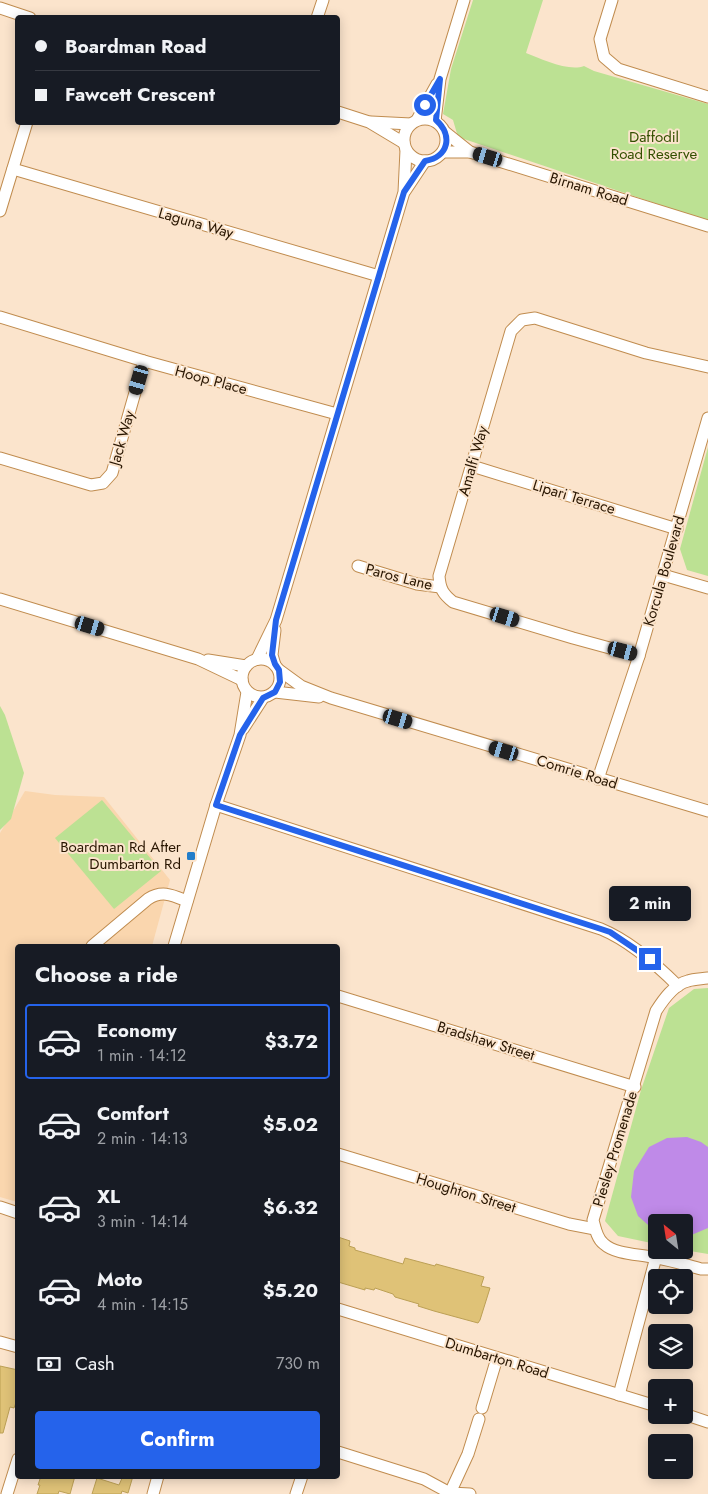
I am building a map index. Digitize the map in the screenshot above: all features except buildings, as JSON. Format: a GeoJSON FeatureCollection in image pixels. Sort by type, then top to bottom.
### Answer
{"type":"FeatureCollection","features":[{"type":"Feature","properties":{"kind":"street"},"geometry":{"type":"LineString","coordinates":[[318,15],[323,0]]}},
{"type":"Feature","properties":{"kind":"street"},"geometry":{"type":"LineString","coordinates":[[436,120],[440,79],[464,0]]}},
{"type":"Feature","properties":{"kind":"street"},"geometry":{"type":"LineString","coordinates":[[612,0],[600,39],[604,57],[618,70],[708,97]]}},
{"type":"Feature","properties":{"kind":"street"},"geometry":{"type":"LineString","coordinates":[[0,8],[21,15]]}},
{"type":"Feature","properties":{"kind":"street"},"geometry":{"type":"LineString","coordinates":[[257,659],[276,620],[404,192],[404,136],[406,129],[414,122],[440,79]]}},
{"type":"Feature","properties":{"kind":"street"},"geometry":{"type":"LineString","coordinates":[[340,113],[369,122],[405,147],[414,158],[425,161],[432,160],[443,152],[446,145],[445,132],[436,120],[426,118],[414,122],[369,122]]}},
{"type":"Feature","properties":{"kind":"street"},"geometry":{"type":"LineString","coordinates":[[0,212],[26,125]]}},
{"type":"Feature","properties":{"kind":"street","name":"Birnam Road"},"geometry":{"type":"LineString","coordinates":[[445,132],[470,152]]}},
{"type":"Feature","properties":{"kind":"street","name":"Birnam Road"},"geometry":{"type":"LineString","coordinates":[[443,152],[470,152],[708,226]]}},
{"type":"Feature","properties":{"kind":"street"},"geometry":{"type":"LineString","coordinates":[[404,192],[425,161]]}},
{"type":"Feature","properties":{"kind":"street","name":"Laguna Way"},"geometry":{"type":"LineString","coordinates":[[13,169],[378,276]]}},
{"type":"Feature","properties":{"kind":"street","name":"Hoop Place"},"geometry":{"type":"LineString","coordinates":[[0,317],[144,361],[337,414]]}},
{"type":"Feature","properties":{"kind":"street","name":"Amalfi Way"},"geometry":{"type":"LineString","coordinates":[[440,587],[439,576],[511,331],[522,320],[535,318],[646,353],[708,367]]}},
{"type":"Feature","properties":{"kind":"street","name":"Jack Way"},"geometry":{"type":"LineString","coordinates":[[0,458],[91,484],[102,483],[112,473],[144,361]]}},
{"type":"Feature","properties":{"kind":"street","name":"Korcula Boulevard"},"geometry":{"type":"LineString","coordinates":[[598,779],[639,656],[708,418]]}},
{"type":"Feature","properties":{"kind":"street","name":"Lipari Terrace"},"geometry":{"type":"LineString","coordinates":[[472,466],[677,529]]}},
{"type":"Feature","properties":{"kind":"street","name":"Paros Lane"},"geometry":{"type":"LineString","coordinates":[[358,566],[417,584],[440,587]]}},
{"type":"Feature","properties":{"kind":"street"},"geometry":{"type":"LineString","coordinates":[[663,575],[708,588]]}},
{"type":"Feature","properties":{"kind":"street"},"geometry":{"type":"LineString","coordinates":[[440,587],[445,596],[453,602],[639,656]]}},
{"type":"Feature","properties":{"kind":"street"},"geometry":{"type":"LineString","coordinates":[[0,599],[198,659],[246,666]]}},
{"type":"Feature","properties":{"kind":"street"},"geometry":{"type":"LineString","coordinates":[[276,620],[272,655],[277,667],[280,682],[275,692],[263,698],[257,698],[247,692],[242,685],[243,670],[249,663],[257,659],[264,659],[277,667]]}},
{"type":"Feature","properties":{"kind":"street"},"geometry":{"type":"LineString","coordinates":[[198,659],[242,680]]}},
{"type":"Feature","properties":{"kind":"street","name":"Comrie Road"},"geometry":{"type":"LineString","coordinates":[[277,667],[301,686],[331,698],[708,812]]}},
{"type":"Feature","properties":{"kind":"street"},"geometry":{"type":"LineString","coordinates":[[175,944],[216,805],[240,735],[247,692]]}},
{"type":"Feature","properties":{"kind":"street","name":"Comrie Road"},"geometry":{"type":"LineString","coordinates":[[275,692],[331,698]]}},
{"type":"Feature","properties":{"kind":"street"},"geometry":{"type":"LineString","coordinates":[[240,735],[263,698]]}},
{"type":"Feature","properties":{"kind":"street"},"geometry":{"type":"LineString","coordinates":[[216,805],[610,932],[650,959],[678,986]]}},
{"type":"Feature","properties":{"kind":"street"},"geometry":{"type":"LineString","coordinates":[[97,944],[148,899],[157,894],[166,894],[187,901]]}},
{"type":"Feature","properties":{"kind":"street","name":"Piesley Promenade"},"geometry":{"type":"LineString","coordinates":[[648,1256],[629,1254],[611,1249],[603,1244],[595,1229],[594,1220],[656,1011],[664,999],[678,986],[687,981],[708,978]]}},
{"type":"Feature","properties":{"kind":"street","name":"Bradshaw Street"},"geometry":{"type":"LineString","coordinates":[[340,997],[634,1087]]}},
{"type":"Feature","properties":{"kind":"street","name":"Houghton Street"},"geometry":{"type":"LineString","coordinates":[[340,1155],[569,1224],[595,1229]]}},
{"type":"Feature","properties":{"kind":"street"},"geometry":{"type":"LineString","coordinates":[[0,1207],[15,1212]]}},
{"type":"Feature","properties":{"kind":"street"},"geometry":{"type":"LineString","coordinates":[[618,1395],[655,1259]]}},
{"type":"Feature","properties":{"kind":"street","name":"Piesley Promenade"},"geometry":{"type":"LineString","coordinates":[[665,1259],[708,1269]]}},
{"type":"Feature","properties":{"kind":"street","name":"Dumbarton Road"},"geometry":{"type":"LineString","coordinates":[[340,1310],[648,1404]]}},
{"type":"Feature","properties":{"kind":"street"},"geometry":{"type":"LineString","coordinates":[[0,1342],[15,1347]]}},
{"type":"Feature","properties":{"kind":"street"},"geometry":{"type":"LineString","coordinates":[[482,1408],[497,1358]]}},
{"type":"Feature","properties":{"kind":"street"},"geometry":{"type":"LineString","coordinates":[[693,1417],[708,1422]]}},
{"type":"Feature","properties":{"kind":"street"},"geometry":{"type":"LineString","coordinates":[[450,1493],[468,1454],[479,1420]]}},
{"type":"Feature","properties":{"kind":"street"},"geometry":{"type":"LineString","coordinates":[[340,1453],[424,1479],[450,1493],[470,1494]]}},
{"type":"Feature","properties":{"kind":"street"},"geometry":{"type":"LineString","coordinates":[[7,1494],[15,1469]]}},
{"type":"Feature","properties":{"kind":"street"},"geometry":{"type":"LineString","coordinates":[[153,1494],[157,1479]]}},
{"type":"Feature","properties":{"kind":"street"},"geometry":{"type":"LineString","coordinates":[[296,1494],[301,1479]]}},
{"type":"Feature","properties":{"kind":"shaded area"},"geometry":{"type":"Polygon","coordinates":[[[25,791],[55,795],[104,797],[170,880],[153,944],[15,944],[15,1201],[0,1197],[0,833],[25,791]]]}},
{"type":"Feature","properties":{"kind":"shaded area"},"geometry":{"type":"Polygon","coordinates":[[[687,1137],[701,1142],[708,1147],[708,1228],[693,1234],[693,1214],[648,1214],[648,1225],[638,1216],[631,1197],[634,1171],[649,1147],[667,1138],[687,1137]]]}},
{"type":"Feature","properties":{"kind":"green space","name":"Daffodil Road Reserve"},"geometry":{"type":"Polygon","coordinates":[[[473,0],[543,0],[526,53],[563,66],[584,66],[594,71],[708,104],[708,221],[458,137],[453,120],[443,114],[451,69],[473,0]]]}},
{"type":"Feature","properties":{"kind":"green space"},"geometry":{"type":"Polygon","coordinates":[[[708,447],[708,576],[687,570],[680,549],[708,447]]]}},
{"type":"Feature","properties":{"kind":"green space"},"geometry":{"type":"Polygon","coordinates":[[[0,706],[5,715],[24,773],[11,819],[0,830],[0,706]]]}},
{"type":"Feature","properties":{"kind":"green space"},"geometry":{"type":"Polygon","coordinates":[[[102,800],[161,871],[114,909],[55,838],[102,800]]]}},
{"type":"Feature","properties":{"kind":"green space"},"geometry":{"type":"Polygon","coordinates":[[[708,988],[708,1254],[693,1252],[693,1214],[648,1214],[648,1242],[618,1236],[605,1221],[641,1090],[669,1008],[694,989],[708,988]]]}},
{"type":"Feature","properties":{"kind":"place","name":"Boardman Rd After Dumbarton Rd"},"geometry":{"type":"Point","coordinates":[191,856]}},
{"type":"Feature","properties":{"kind":"route"},"geometry":{"type":"LineString","coordinates":[[425,105],[440,79],[436,120],[445,132],[446,145],[438,157],[425,161],[404,192],[276,620],[272,655],[279,670],[280,682],[272,695],[263,698],[240,735],[216,805],[610,932],[650,959]]}}]}
